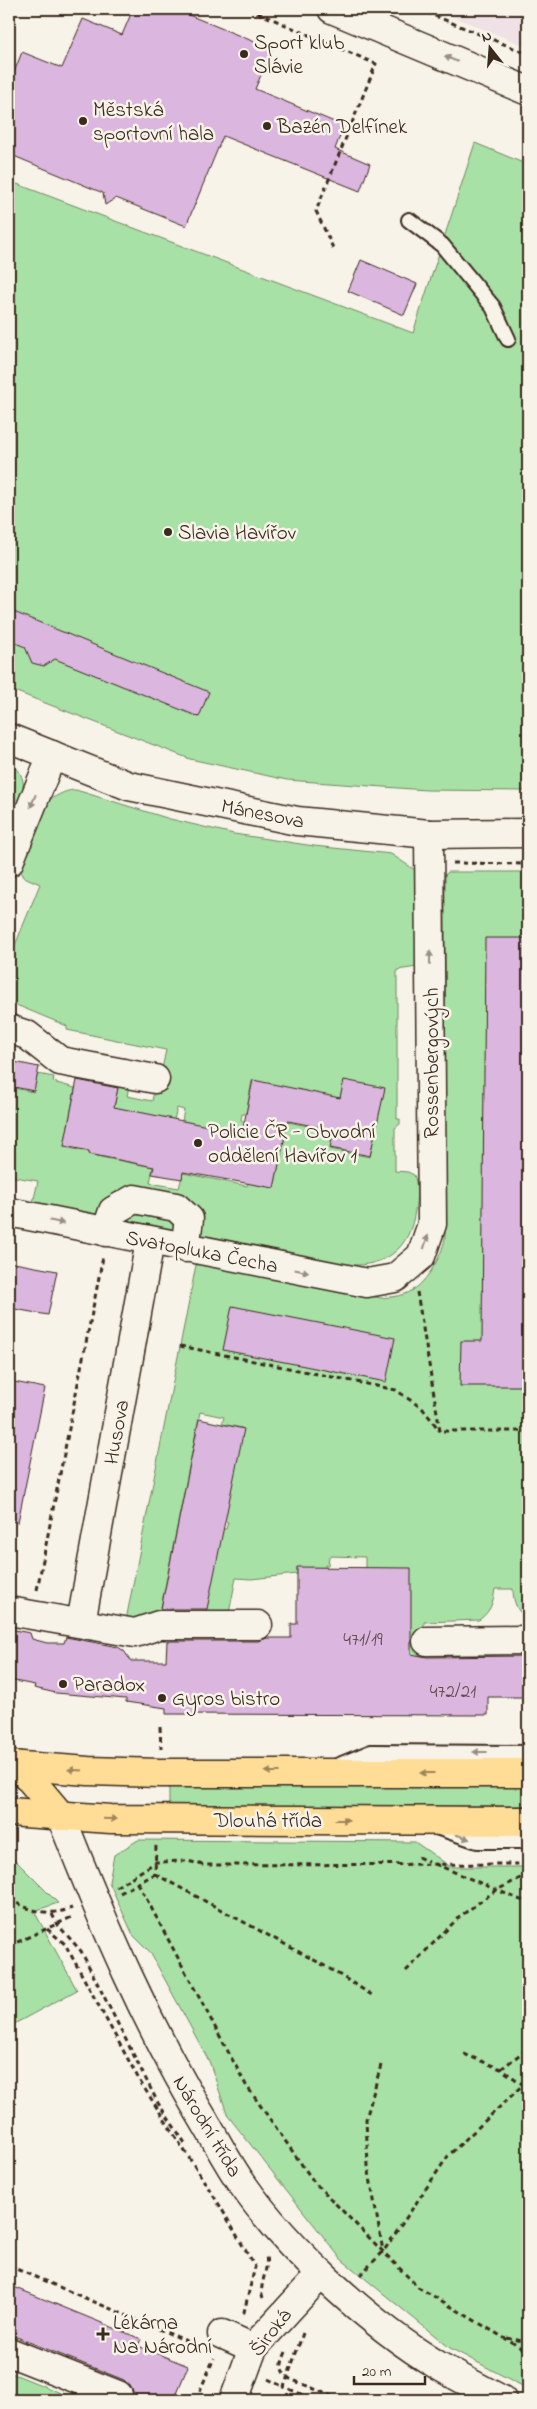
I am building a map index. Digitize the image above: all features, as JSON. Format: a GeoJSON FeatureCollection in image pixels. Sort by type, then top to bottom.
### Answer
{"type":"FeatureCollection","features":[{"type":"Feature","properties":{"kind":"main road"},"geometry":{"type":"LineString","coordinates":[[14,1766],[115,1772],[528,1773]]}},
{"type":"Feature","properties":{"kind":"main road","name":"Národní třída"},"geometry":{"type":"LineString","coordinates":[[14,1766],[61,1816]]}},
{"type":"Feature","properties":{"kind":"main road","name":"Dlouhá třída"},"geometry":{"type":"LineString","coordinates":[[9,1812],[120,1819],[528,1821]]}},
{"type":"Feature","properties":{"kind":"street"},"geometry":{"type":"LineString","coordinates":[[332,9],[528,90]]}},
{"type":"Feature","properties":{"kind":"street","name":"Mánesova"},"geometry":{"type":"LineString","coordinates":[[9,738],[129,786],[297,822],[429,834],[528,833]]}},
{"type":"Feature","properties":{"kind":"street"},"geometry":{"type":"LineString","coordinates":[[9,862],[52,755]]}},
{"type":"Feature","properties":{"kind":"street","name":"Rossenbergových"},"geometry":{"type":"LineString","coordinates":[[405,1282],[421,1256],[432,1224],[429,834]]}},
{"type":"Feature","properties":{"kind":"street"},"geometry":{"type":"LineString","coordinates":[[9,1029],[27,1035],[60,1061],[154,1079]]}},
{"type":"Feature","properties":{"kind":"street"},"geometry":{"type":"LineString","coordinates":[[105,1242],[113,1211],[134,1198],[176,1207],[189,1219],[185,1248]]}},
{"type":"Feature","properties":{"kind":"street","name":"Svatopluka Čecha"},"geometry":{"type":"LineString","coordinates":[[9,1212],[105,1242],[150,1241],[367,1283],[405,1282]]}},
{"type":"Feature","properties":{"kind":"street","name":"Husova"},"geometry":{"type":"LineString","coordinates":[[81,1623],[150,1241]]}},
{"type":"Feature","properties":{"kind":"street"},"geometry":{"type":"LineString","coordinates":[[20,1613],[135,1633],[159,1625],[258,1625]]}},
{"type":"Feature","properties":{"kind":"street"},"geometry":{"type":"LineString","coordinates":[[427,1641],[528,1640]]}},
{"type":"Feature","properties":{"kind":"street","name":"Národní třída"},"geometry":{"type":"LineString","coordinates":[[61,1816],[121,1964],[177,2077],[243,2186],[281,2232],[321,2274],[342,2292],[400,2339],[439,2366],[502,2400]]}},
{"type":"Feature","properties":{"kind":"street","name":"Široká"},"geometry":{"type":"LineString","coordinates":[[234,2400],[249,2357],[280,2317],[321,2274]]}},
{"type":"Feature","properties":{"kind":"street"},"geometry":{"type":"LineString","coordinates":[[215,2342],[249,2357]]}},
{"type":"Feature","properties":{"kind":"street"},"geometry":{"type":"LineString","coordinates":[[9,2352],[118,2395]]}},
{"type":"Feature","properties":{"kind":"lane"},"geometry":{"type":"LineString","coordinates":[[409,220],[442,245],[493,307],[508,339]]}},
{"type":"Feature","properties":{"kind":"lane"},"geometry":{"type":"LineString","coordinates":[[321,1772],[371,1752],[528,1753]]}},
{"type":"Feature","properties":{"kind":"lane"},"geometry":{"type":"LineString","coordinates":[[417,1821],[477,1841],[528,1841]]}},
{"type":"Feature","properties":{"kind":"path"},"geometry":{"type":"LineString","coordinates":[[249,9],[376,64],[316,211],[333,248]]}},
{"type":"Feature","properties":{"kind":"path"},"geometry":{"type":"LineString","coordinates":[[418,9],[528,54]]}},
{"type":"Feature","properties":{"kind":"path"},"geometry":{"type":"LineString","coordinates":[[20,1613],[105,1242]]}},
{"type":"Feature","properties":{"kind":"path"},"geometry":{"type":"LineString","coordinates":[[405,1282],[440,1431]]}},
{"type":"Feature","properties":{"kind":"path"},"geometry":{"type":"LineString","coordinates":[[180,1346],[396,1390],[423,1409],[440,1431]]}},
{"type":"Feature","properties":{"kind":"path"},"geometry":{"type":"LineString","coordinates":[[440,1431],[528,1431]]}},
{"type":"Feature","properties":{"kind":"path"},"geometry":{"type":"LineString","coordinates":[[160,1727],[161,1754]]}},
{"type":"Feature","properties":{"kind":"path"},"geometry":{"type":"LineString","coordinates":[[155,1874],[157,1841]]}},
{"type":"Feature","properties":{"kind":"path"},"geometry":{"type":"LineString","coordinates":[[418,1857],[528,1903]]}},
{"type":"Feature","properties":{"kind":"path"},"geometry":{"type":"LineString","coordinates":[[124,1884],[156,1862],[188,1861],[203,1865],[528,1864]]}},
{"type":"Feature","properties":{"kind":"path"},"geometry":{"type":"LineString","coordinates":[[116,1896],[155,1874]]}},
{"type":"Feature","properties":{"kind":"path"},"geometry":{"type":"LineString","coordinates":[[155,1874],[325,1966],[372,1995]]}},
{"type":"Feature","properties":{"kind":"path"},"geometry":{"type":"LineString","coordinates":[[406,1971],[459,1917],[495,1890],[528,1874]]}},
{"type":"Feature","properties":{"kind":"path"},"geometry":{"type":"LineString","coordinates":[[138,1884],[246,2085],[314,2182],[418,2287],[528,2352]]}},
{"type":"Feature","properties":{"kind":"path"},"geometry":{"type":"LineString","coordinates":[[9,1899],[26,1909],[52,1914],[69,1909]]}},
{"type":"Feature","properties":{"kind":"path"},"geometry":{"type":"LineString","coordinates":[[9,1946],[80,1913]]}},
{"type":"Feature","properties":{"kind":"path"},"geometry":{"type":"LineString","coordinates":[[52,1914],[57,1924],[81,1951],[158,2103],[218,2194]]}},
{"type":"Feature","properties":{"kind":"path"},"geometry":{"type":"LineString","coordinates":[[47,1928],[65,1944],[141,2083],[220,2206],[255,2267],[248,2298]]}},
{"type":"Feature","properties":{"kind":"path"},"geometry":{"type":"LineString","coordinates":[[501,2069],[528,2048]]}},
{"type":"Feature","properties":{"kind":"path"},"geometry":{"type":"LineString","coordinates":[[464,2054],[501,2069],[528,2088]]}},
{"type":"Feature","properties":{"kind":"path"},"geometry":{"type":"LineString","coordinates":[[380,2065],[366,2119],[368,2166],[383,2252]]}},
{"type":"Feature","properties":{"kind":"path"},"geometry":{"type":"LineString","coordinates":[[342,2292],[383,2252],[448,2156],[528,2080]]}},
{"type":"Feature","properties":{"kind":"path"},"geometry":{"type":"LineString","coordinates":[[266,2253],[268,2263],[261,2290],[262,2297],[292,2331],[291,2341],[280,2364],[282,2372],[288,2378],[341,2400]]}},
{"type":"Feature","properties":{"kind":"path"},"geometry":{"type":"LineString","coordinates":[[9,2266],[215,2342]]}},
{"type":"Feature","properties":{"kind":"path"},"geometry":{"type":"LineString","coordinates":[[304,2332],[284,2387],[316,2400]]}},
{"type":"Feature","properties":{"kind":"path"},"geometry":{"type":"LineString","coordinates":[[504,2338],[528,2342]]}},
{"type":"Feature","properties":{"kind":"path"},"geometry":{"type":"LineString","coordinates":[[196,2400],[216,2353],[249,2357]]}},
{"type":"Feature","properties":{"kind":"shaded area"},"geometry":{"type":"Polygon","coordinates":[[[434,9],[528,9],[528,47],[434,9]]]}},
{"type":"Feature","properties":{"kind":"green space","name":"Slavia Havířov"},"geometry":{"type":"Polygon","coordinates":[[[475,143],[528,165],[528,791],[426,790],[287,780],[190,759],[9,689],[9,181],[413,333],[475,143]]]}},
{"type":"Feature","properties":{"kind":"green space"},"geometry":{"type":"Polygon","coordinates":[[[9,764],[22,777],[23,786],[20,804],[9,830],[9,764]]]}},
{"type":"Feature","properties":{"kind":"green space"},"geometry":{"type":"Polygon","coordinates":[[[76,790],[170,819],[234,834],[314,846],[391,854],[418,872],[417,967],[397,970],[397,1119],[400,1119],[400,1124],[395,1128],[395,1171],[408,1172],[414,1175],[417,1197],[408,1235],[394,1253],[373,1263],[347,1265],[33,1203],[38,1181],[9,1176],[9,1087],[33,1092],[38,1074],[54,1077],[53,1082],[75,1088],[64,1147],[89,1152],[90,1155],[153,1167],[150,1183],[179,1188],[183,1173],[247,1186],[248,1183],[274,1188],[288,1122],[333,1131],[330,1149],[370,1157],[384,1090],[344,1081],[340,1099],[252,1081],[246,1114],[242,1114],[241,1120],[245,1122],[242,1134],[182,1121],[184,1110],[177,1108],[174,1120],[114,1108],[118,1088],[113,1087],[114,1083],[108,1082],[107,1086],[104,1085],[104,1081],[97,1080],[96,1084],[77,1080],[78,1070],[130,1081],[127,1096],[152,1101],[155,1086],[163,1087],[166,1070],[162,1069],[166,1050],[67,1030],[67,1026],[9,1002],[9,960],[40,884],[24,877],[19,868],[43,801],[66,791],[76,790]]]}},
{"type":"Feature","properties":{"kind":"green space"},"geometry":{"type":"Polygon","coordinates":[[[448,872],[528,872],[528,1619],[516,1606],[513,1589],[495,1589],[491,1606],[479,1620],[424,1622],[424,1655],[411,1656],[365,1568],[365,1557],[329,1556],[328,1565],[325,1565],[325,1568],[297,1568],[297,1574],[251,1579],[236,1578],[228,1618],[204,1621],[222,1529],[226,1529],[228,1522],[224,1521],[242,1428],[222,1424],[224,1417],[200,1412],[160,1612],[166,1614],[126,1620],[196,1265],[199,1264],[381,1298],[399,1296],[412,1291],[425,1279],[440,1254],[445,1238],[445,875],[448,872]]]}},
{"type":"Feature","properties":{"kind":"green space"},"geometry":{"type":"Polygon","coordinates":[[[169,1786],[528,1786],[528,1806],[169,1806],[169,1786]]]}},
{"type":"Feature","properties":{"kind":"green space"},"geometry":{"type":"Polygon","coordinates":[[[138,1840],[415,1842],[451,1867],[528,1867],[528,2389],[450,2348],[341,2259],[228,2116],[209,2061],[150,1952],[133,1935],[109,1882],[114,1855],[138,1840]]]}},
{"type":"Feature","properties":{"kind":"green space"},"geometry":{"type":"Polygon","coordinates":[[[9,1854],[58,1903],[34,1911],[77,1990],[16,2023],[9,2031],[9,1854]]]}},
{"type":"Feature","properties":{"kind":"green space"},"geometry":{"type":"Polygon","coordinates":[[[9,2372],[78,2400],[9,2400],[9,2372]]]}},
{"type":"Feature","properties":{"kind":"building"},"geometry":{"type":"Polygon","coordinates":[[[133,9],[174,9],[272,49],[255,89],[344,126],[335,149],[370,164],[360,191],[223,136],[186,226],[116,198],[105,205],[103,193],[9,154],[9,85],[22,52],[62,68],[83,19],[122,35],[133,9]]]}},
{"type":"Feature","properties":{"kind":"building"},"geometry":{"type":"Polygon","coordinates":[[[361,260],[417,284],[404,315],[348,291],[361,260]]]}},
{"type":"Feature","properties":{"kind":"building"},"geometry":{"type":"Polygon","coordinates":[[[9,610],[209,692],[199,717],[55,659],[44,666],[32,663],[25,647],[9,640],[9,610]]]}},
{"type":"Feature","properties":{"kind":"building"},"geometry":{"type":"Polygon","coordinates":[[[485,938],[528,938],[528,1386],[460,1386],[461,1341],[482,1341],[485,938]]]}},
{"type":"Feature","properties":{"kind":"building"},"geometry":{"type":"Polygon","coordinates":[[[9,1061],[39,1067],[34,1091],[9,1086],[9,1061]]]}},
{"type":"Feature","properties":{"kind":"building"},"geometry":{"type":"Polygon","coordinates":[[[77,1080],[118,1088],[114,1107],[242,1133],[253,1080],[340,1098],[344,1080],[385,1088],[370,1156],[330,1148],[334,1130],[288,1121],[274,1188],[183,1172],[182,1179],[152,1174],[154,1167],[89,1154],[89,1151],[64,1146],[77,1080]]]}},
{"type":"Feature","properties":{"kind":"building"},"geometry":{"type":"Polygon","coordinates":[[[9,1262],[57,1271],[48,1315],[9,1308],[9,1262]]]}},
{"type":"Feature","properties":{"kind":"building"},"geometry":{"type":"Polygon","coordinates":[[[232,1306],[395,1338],[386,1382],[223,1350],[232,1306]]]}},
{"type":"Feature","properties":{"kind":"building"},"geometry":{"type":"Polygon","coordinates":[[[9,1381],[45,1388],[18,1522],[9,1521],[9,1381]]]}},
{"type":"Feature","properties":{"kind":"building"},"geometry":{"type":"Polygon","coordinates":[[[199,1419],[244,1429],[207,1609],[161,1609],[199,1419]]]}},
{"type":"Feature","properties":{"kind":"building"},"geometry":{"type":"Polygon","coordinates":[[[297,1567],[411,1568],[411,1654],[427,1657],[528,1656],[528,1697],[488,1697],[488,1715],[166,1714],[166,1708],[126,1702],[126,1699],[56,1693],[34,1688],[35,1685],[9,1680],[9,1629],[30,1633],[32,1639],[47,1643],[64,1643],[66,1637],[118,1647],[124,1651],[131,1661],[166,1661],[167,1641],[258,1641],[267,1638],[291,1638],[291,1624],[297,1624],[297,1567]]]}},
{"type":"Feature","properties":{"kind":"building"},"geometry":{"type":"Polygon","coordinates":[[[9,2285],[141,2339],[138,2346],[188,2366],[174,2400],[133,2400],[133,2392],[124,2380],[9,2334],[9,2285]]]}},
{"type":"Feature","properties":{"kind":"place","name":"Sport klub Slávie"},"geometry":{"type":"Point","coordinates":[244,54]}},
{"type":"Feature","properties":{"kind":"place","name":"Městská sportovní hala"},"geometry":{"type":"Point","coordinates":[83,121]}},
{"type":"Feature","properties":{"kind":"place","name":"Bazén Delfínek"},"geometry":{"type":"Point","coordinates":[267,126]}},
{"type":"Feature","properties":{"kind":"place","name":"Slavia Havířov"},"geometry":{"type":"Point","coordinates":[168,532]}},
{"type":"Feature","properties":{"kind":"place","name":"Policie ČR - Obvodní oddělení Havířov 1"},"geometry":{"type":"Point","coordinates":[198,1143]}},
{"type":"Feature","properties":{"kind":"place","name":"Paradox"},"geometry":{"type":"Point","coordinates":[63,1684]}},
{"type":"Feature","properties":{"kind":"place","name":"Gyros bistro"},"geometry":{"type":"Point","coordinates":[162,1698]}},
{"type":"Feature","properties":{"kind":"place","name":"Lékárna Na Národní"},"geometry":{"type":"Point","coordinates":[103,2334]}}]}
